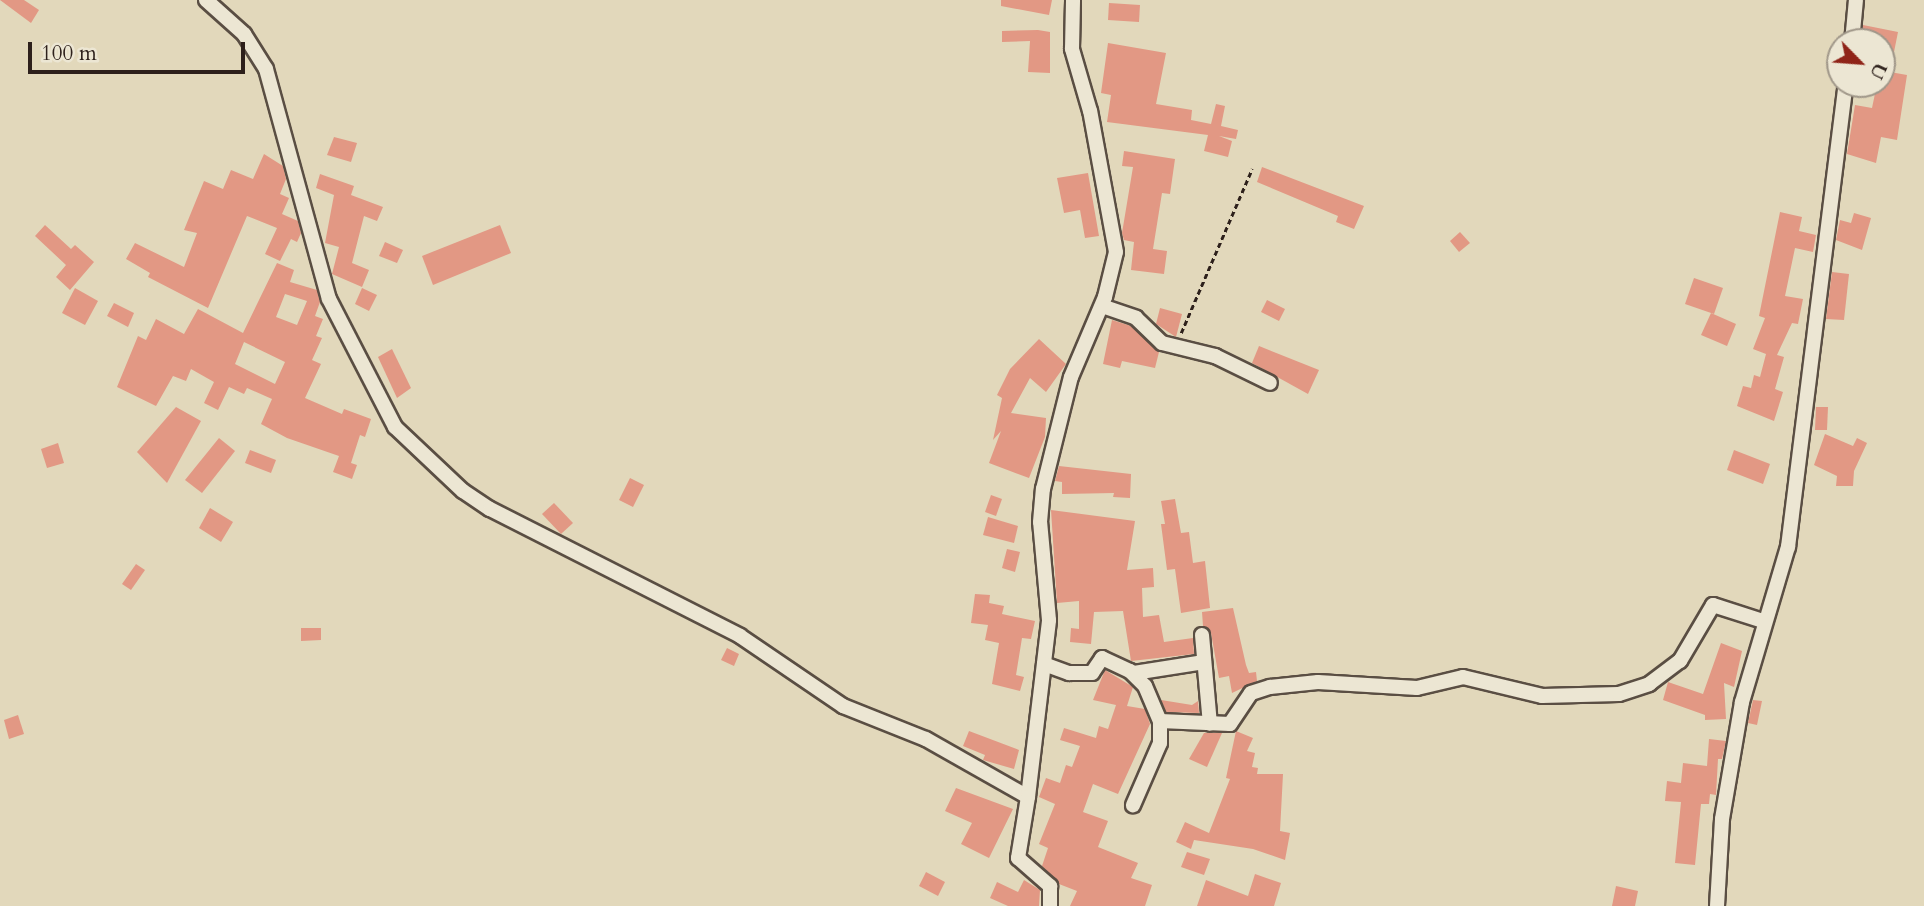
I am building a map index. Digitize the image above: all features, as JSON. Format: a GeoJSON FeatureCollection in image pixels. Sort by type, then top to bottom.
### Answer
{"type":"FeatureCollection","features":[{"type":"Feature","properties":{"kind":"street"},"geometry":{"type":"LineString","coordinates":[[206,0],[244,34],[266,69],[329,299],[395,427],[463,491],[490,509],[740,636],[843,706],[926,740],[1028,797]]}},
{"type":"Feature","properties":{"kind":"street"},"geometry":{"type":"LineString","coordinates":[[1050,906],[1049,886],[1018,858],[1049,621],[1040,522],[1043,489],[1071,377],[1102,306],[1116,252],[1090,111],[1072,49],[1073,0]]}},
{"type":"Feature","properties":{"kind":"street"},"geometry":{"type":"LineString","coordinates":[[1853,28],[1856,0]]}},
{"type":"Feature","properties":{"kind":"street"},"geometry":{"type":"LineString","coordinates":[[1717,906],[1724,806],[1749,666],[1788,547],[1844,98]]}},
{"type":"Feature","properties":{"kind":"street"},"geometry":{"type":"LineString","coordinates":[[1102,306],[1136,318],[1155,339],[1175,347],[1215,356],[1270,383]]}},
{"type":"Feature","properties":{"kind":"street"},"geometry":{"type":"LineString","coordinates":[[1160,721],[1210,724],[1233,722],[1251,694],[1270,687],[1318,682],[1417,688],[1463,677],[1542,696],[1619,694],[1648,684],[1680,661],[1713,605],[1763,621]]}},
{"type":"Feature","properties":{"kind":"street"},"geometry":{"type":"LineString","coordinates":[[1202,635],[1210,724]]}},
{"type":"Feature","properties":{"kind":"street"},"geometry":{"type":"LineString","coordinates":[[1044,664],[1069,673],[1091,673],[1102,658],[1134,673],[1145,686],[1160,721],[1158,749],[1132,805]]}},
{"type":"Feature","properties":{"kind":"street"},"geometry":{"type":"LineString","coordinates":[[1134,673],[1204,662]]}},
{"type":"Feature","properties":{"kind":"path"},"geometry":{"type":"LineString","coordinates":[[1175,347],[1252,169]]}},
{"type":"Feature","properties":{"kind":"building"},"geometry":{"type":"Polygon","coordinates":[[[0,0],[24,0],[39,10],[31,23],[0,0]]]}},
{"type":"Feature","properties":{"kind":"building"},"geometry":{"type":"Polygon","coordinates":[[[1001,0],[1052,0],[1049,15],[1001,6],[1001,0]]]}},
{"type":"Feature","properties":{"kind":"building"},"geometry":{"type":"Polygon","coordinates":[[[1109,3],[1140,5],[1139,22],[1108,20],[1109,3]]]}},
{"type":"Feature","properties":{"kind":"building"},"geometry":{"type":"Polygon","coordinates":[[[1002,31],[1050,32],[1050,73],[1028,72],[1030,41],[1002,42],[1002,31]]]}},
{"type":"Feature","properties":{"kind":"building"},"geometry":{"type":"Polygon","coordinates":[[[1108,43],[1166,53],[1156,104],[1192,110],[1191,120],[1211,124],[1216,104],[1225,106],[1221,126],[1238,130],[1236,139],[1219,136],[1232,141],[1228,157],[1204,151],[1208,135],[1107,122],[1111,95],[1101,93],[1108,43]]]}},
{"type":"Feature","properties":{"kind":"building"},"geometry":{"type":"Polygon","coordinates":[[[1896,73],[1907,75],[1897,140],[1881,137],[1876,163],[1847,154],[1855,105],[1872,108],[1874,98],[1896,98],[1896,73]]]}},
{"type":"Feature","properties":{"kind":"building"},"geometry":{"type":"Polygon","coordinates":[[[334,137],[357,143],[351,162],[327,155],[334,137]]]}},
{"type":"Feature","properties":{"kind":"building"},"geometry":{"type":"Polygon","coordinates":[[[1124,151],[1175,159],[1170,194],[1162,193],[1153,249],[1167,251],[1164,274],[1131,270],[1134,242],[1124,240],[1122,233],[1133,167],[1122,166],[1124,151]]]}},
{"type":"Feature","properties":{"kind":"building"},"geometry":{"type":"Polygon","coordinates":[[[264,154],[283,166],[286,179],[280,194],[289,198],[282,214],[298,221],[301,233],[297,242],[291,239],[280,261],[265,254],[277,228],[247,216],[208,308],[148,277],[150,273],[126,259],[135,243],[184,267],[197,233],[184,230],[204,181],[223,189],[231,170],[253,179],[264,154]]]}},
{"type":"Feature","properties":{"kind":"building"},"geometry":{"type":"Polygon","coordinates":[[[1262,167],[1364,206],[1354,229],[1336,222],[1338,216],[1257,182],[1262,167]]]}},
{"type":"Feature","properties":{"kind":"building"},"geometry":{"type":"Polygon","coordinates":[[[1088,173],[1099,236],[1085,238],[1080,210],[1064,213],[1057,178],[1088,173]]]}},
{"type":"Feature","properties":{"kind":"building"},"geometry":{"type":"Polygon","coordinates":[[[320,174],[354,186],[351,195],[383,207],[377,221],[364,216],[352,263],[369,270],[362,287],[332,274],[339,247],[325,243],[334,195],[316,188],[320,174]]]}},
{"type":"Feature","properties":{"kind":"building"},"geometry":{"type":"Polygon","coordinates":[[[1780,212],[1802,217],[1799,231],[1816,235],[1813,252],[1795,248],[1785,296],[1803,299],[1798,324],[1792,323],[1777,355],[1784,357],[1775,389],[1783,392],[1774,421],[1737,406],[1743,386],[1751,388],[1754,375],[1760,377],[1766,354],[1753,349],[1765,318],[1759,316],[1780,212]]]}},
{"type":"Feature","properties":{"kind":"building"},"geometry":{"type":"Polygon","coordinates":[[[1854,213],[1871,218],[1862,250],[1836,240],[1840,220],[1851,223],[1854,213]]]}},
{"type":"Feature","properties":{"kind":"building"},"geometry":{"type":"Polygon","coordinates":[[[45,225],[71,249],[75,245],[94,262],[70,290],[56,277],[66,265],[35,236],[45,225]]]}},
{"type":"Feature","properties":{"kind":"building"},"geometry":{"type":"Polygon","coordinates":[[[500,225],[511,253],[433,285],[422,256],[500,225]]]}},
{"type":"Feature","properties":{"kind":"building"},"geometry":{"type":"Polygon","coordinates":[[[1460,232],[1470,243],[1459,252],[1450,241],[1460,232]]]}},
{"type":"Feature","properties":{"kind":"building"},"geometry":{"type":"Polygon","coordinates":[[[385,242],[403,250],[397,263],[379,256],[385,242]]]}},
{"type":"Feature","properties":{"kind":"building"},"geometry":{"type":"Polygon","coordinates":[[[277,263],[294,270],[290,282],[317,290],[320,302],[315,316],[323,319],[316,336],[322,338],[312,360],[321,364],[305,398],[342,414],[344,409],[371,419],[365,437],[360,435],[351,463],[357,465],[352,479],[333,472],[339,456],[287,438],[261,424],[272,399],[247,388],[244,394],[229,387],[218,410],[204,403],[214,382],[191,369],[186,381],[173,376],[156,406],[117,387],[138,336],[146,340],[156,319],[184,334],[198,309],[243,333],[277,263]],[[285,294],[276,317],[297,325],[307,301],[285,294]],[[244,342],[235,364],[275,384],[285,362],[244,342]]]}},
{"type":"Feature","properties":{"kind":"building"},"geometry":{"type":"Polygon","coordinates":[[[1832,272],[1849,274],[1844,320],[1826,319],[1832,272]]]}},
{"type":"Feature","properties":{"kind":"building"},"geometry":{"type":"Polygon","coordinates":[[[1694,278],[1723,288],[1714,314],[1685,304],[1694,278]]]}},
{"type":"Feature","properties":{"kind":"building"},"geometry":{"type":"Polygon","coordinates":[[[75,288],[98,301],[85,325],[62,313],[75,288]]]}},
{"type":"Feature","properties":{"kind":"building"},"geometry":{"type":"Polygon","coordinates":[[[362,288],[377,295],[369,311],[355,304],[362,288]]]}},
{"type":"Feature","properties":{"kind":"building"},"geometry":{"type":"Polygon","coordinates":[[[1267,300],[1285,309],[1279,321],[1261,312],[1267,300]]]}},
{"type":"Feature","properties":{"kind":"building"},"geometry":{"type":"Polygon","coordinates":[[[114,303],[134,313],[128,327],[107,316],[114,303]]]}},
{"type":"Feature","properties":{"kind":"building"},"geometry":{"type":"Polygon","coordinates":[[[1160,308],[1182,314],[1176,337],[1156,324],[1160,308]]]}},
{"type":"Feature","properties":{"kind":"building"},"geometry":{"type":"Polygon","coordinates":[[[1711,313],[1736,324],[1727,346],[1701,335],[1711,313]]]}},
{"type":"Feature","properties":{"kind":"building"},"geometry":{"type":"Polygon","coordinates":[[[1112,320],[1131,326],[1159,352],[1155,368],[1122,361],[1120,368],[1103,364],[1112,320]]]}},
{"type":"Feature","properties":{"kind":"building"},"geometry":{"type":"Polygon","coordinates":[[[1039,339],[1066,364],[1046,392],[1030,378],[1011,413],[1046,418],[1045,437],[1029,478],[989,463],[1001,431],[993,440],[1002,398],[997,395],[1010,369],[1039,339]]]}},
{"type":"Feature","properties":{"kind":"building"},"geometry":{"type":"Polygon","coordinates":[[[1259,346],[1319,370],[1308,394],[1252,363],[1259,346]]]}},
{"type":"Feature","properties":{"kind":"building"},"geometry":{"type":"Polygon","coordinates":[[[392,349],[411,388],[397,398],[378,357],[392,349]]]}},
{"type":"Feature","properties":{"kind":"building"},"geometry":{"type":"Polygon","coordinates":[[[176,407],[201,421],[167,483],[137,452],[176,407]]]}},
{"type":"Feature","properties":{"kind":"building"},"geometry":{"type":"Polygon","coordinates":[[[1816,407],[1828,407],[1827,430],[1815,430],[1816,407]]]}},
{"type":"Feature","properties":{"kind":"building"},"geometry":{"type":"Polygon","coordinates":[[[1825,434],[1853,446],[1857,438],[1867,443],[1854,471],[1853,486],[1836,486],[1837,476],[1814,465],[1825,434]]]}},
{"type":"Feature","properties":{"kind":"building"},"geometry":{"type":"Polygon","coordinates":[[[219,438],[235,451],[202,493],[185,480],[219,438]]]}},
{"type":"Feature","properties":{"kind":"building"},"geometry":{"type":"Polygon","coordinates":[[[58,443],[64,463],[47,468],[41,449],[58,443]]]}},
{"type":"Feature","properties":{"kind":"building"},"geometry":{"type":"Polygon","coordinates":[[[250,450],[276,460],[271,473],[245,463],[250,450]]]}},
{"type":"Feature","properties":{"kind":"building"},"geometry":{"type":"Polygon","coordinates":[[[1734,450],[1770,464],[1763,484],[1727,470],[1734,450]]]}},
{"type":"Feature","properties":{"kind":"building"},"geometry":{"type":"Polygon","coordinates":[[[1059,466],[1131,474],[1130,498],[1113,497],[1114,493],[1062,494],[1062,482],[1055,481],[1059,466]]]}},
{"type":"Feature","properties":{"kind":"building"},"geometry":{"type":"Polygon","coordinates":[[[630,478],[644,485],[633,507],[619,500],[630,478]]]}},
{"type":"Feature","properties":{"kind":"building"},"geometry":{"type":"Polygon","coordinates":[[[991,495],[1002,499],[996,516],[985,512],[991,495]]]}},
{"type":"Feature","properties":{"kind":"building"},"geometry":{"type":"Polygon","coordinates":[[[1175,499],[1181,533],[1189,532],[1193,563],[1205,561],[1210,608],[1181,613],[1175,569],[1167,570],[1161,501],[1175,499]]]}},
{"type":"Feature","properties":{"kind":"building"},"geometry":{"type":"Polygon","coordinates":[[[554,503],[573,523],[561,534],[542,514],[554,503]]]}},
{"type":"Feature","properties":{"kind":"building"},"geometry":{"type":"Polygon","coordinates":[[[210,508],[233,522],[221,542],[199,528],[210,508]]]}},
{"type":"Feature","properties":{"kind":"building"},"geometry":{"type":"Polygon","coordinates":[[[1051,510],[1135,521],[1127,570],[1153,568],[1154,587],[1142,588],[1143,617],[1159,615],[1164,642],[1193,638],[1194,654],[1131,661],[1123,611],[1094,612],[1091,644],[1070,642],[1071,628],[1079,629],[1079,601],[1057,603],[1051,510]]]}},
{"type":"Feature","properties":{"kind":"building"},"geometry":{"type":"Polygon","coordinates":[[[988,517],[1018,526],[1014,543],[983,535],[988,517]]]}},
{"type":"Feature","properties":{"kind":"building"},"geometry":{"type":"Polygon","coordinates":[[[1007,549],[1020,552],[1015,572],[1002,568],[1007,549]]]}},
{"type":"Feature","properties":{"kind":"building"},"geometry":{"type":"Polygon","coordinates":[[[136,564],[145,570],[131,590],[122,584],[136,564]]]}},
{"type":"Feature","properties":{"kind":"building"},"geometry":{"type":"Polygon","coordinates":[[[975,594],[990,595],[989,603],[1004,606],[1002,614],[1035,621],[1031,639],[1022,638],[1016,675],[1024,677],[1020,691],[992,684],[999,643],[985,640],[988,625],[971,623],[975,594]]]}},
{"type":"Feature","properties":{"kind":"building"},"geometry":{"type":"Polygon","coordinates":[[[1233,608],[1246,665],[1249,673],[1256,672],[1257,681],[1232,693],[1229,676],[1219,678],[1211,633],[1203,626],[1202,612],[1233,608]]]}},
{"type":"Feature","properties":{"kind":"building"},"geometry":{"type":"Polygon","coordinates":[[[301,628],[321,628],[321,640],[301,641],[301,628]]]}},
{"type":"Feature","properties":{"kind":"building"},"geometry":{"type":"Polygon","coordinates":[[[1721,643],[1742,651],[1734,687],[1724,683],[1726,719],[1705,720],[1705,715],[1663,700],[1668,682],[1703,694],[1721,643]]]}},
{"type":"Feature","properties":{"kind":"building"},"geometry":{"type":"Polygon","coordinates":[[[727,648],[739,654],[734,666],[721,660],[727,648]]]}},
{"type":"Feature","properties":{"kind":"building"},"geometry":{"type":"Polygon","coordinates":[[[1105,670],[1133,687],[1127,706],[1145,709],[1150,724],[1118,794],[1093,784],[1083,812],[1108,821],[1098,847],[1138,863],[1131,878],[1152,885],[1145,906],[1070,906],[1077,891],[1059,884],[1042,866],[1048,848],[1039,844],[1055,804],[1039,797],[1046,778],[1060,783],[1066,765],[1072,767],[1080,746],[1060,740],[1064,728],[1096,738],[1099,726],[1108,729],[1116,705],[1093,700],[1105,670]]]}},
{"type":"Feature","properties":{"kind":"building"},"geometry":{"type":"Polygon","coordinates":[[[1161,700],[1192,705],[1198,701],[1199,713],[1166,712],[1161,700]]]}},
{"type":"Feature","properties":{"kind":"building"},"geometry":{"type":"Polygon","coordinates":[[[1753,700],[1762,701],[1757,725],[1748,723],[1753,700]]]}},
{"type":"Feature","properties":{"kind":"building"},"geometry":{"type":"Polygon","coordinates":[[[18,715],[24,734],[9,739],[4,720],[18,715]]]}},
{"type":"Feature","properties":{"kind":"building"},"geometry":{"type":"Polygon","coordinates":[[[969,731],[1019,750],[1014,769],[983,760],[985,755],[963,746],[969,731]]]}},
{"type":"Feature","properties":{"kind":"building"},"geometry":{"type":"Polygon","coordinates":[[[1236,731],[1253,738],[1247,751],[1255,753],[1252,767],[1258,768],[1257,774],[1283,774],[1280,831],[1290,833],[1285,860],[1253,849],[1194,840],[1191,849],[1176,842],[1185,822],[1209,833],[1230,779],[1226,778],[1236,731]]]}},
{"type":"Feature","properties":{"kind":"building"},"geometry":{"type":"Polygon","coordinates":[[[1204,733],[1222,733],[1207,767],[1189,759],[1204,733]]]}},
{"type":"Feature","properties":{"kind":"building"},"geometry":{"type":"Polygon","coordinates":[[[1709,739],[1726,741],[1722,759],[1718,759],[1716,795],[1710,794],[1709,804],[1701,804],[1695,865],[1675,863],[1681,802],[1665,801],[1667,781],[1681,783],[1683,763],[1707,766],[1709,739]]]}},
{"type":"Feature","properties":{"kind":"building"},"geometry":{"type":"Polygon","coordinates":[[[956,788],[1013,809],[989,858],[961,844],[972,823],[945,811],[956,788]]]}},
{"type":"Feature","properties":{"kind":"building"},"geometry":{"type":"Polygon","coordinates":[[[1187,852],[1210,859],[1204,875],[1181,867],[1187,852]]]}},
{"type":"Feature","properties":{"kind":"building"},"geometry":{"type":"Polygon","coordinates":[[[926,872],[945,882],[938,896],[919,886],[926,872]]]}},
{"type":"Feature","properties":{"kind":"building"},"geometry":{"type":"Polygon","coordinates":[[[1255,874],[1281,883],[1274,906],[1197,906],[1206,880],[1248,896],[1255,874]]]}},
{"type":"Feature","properties":{"kind":"building"},"geometry":{"type":"Polygon","coordinates":[[[1024,880],[1040,890],[1039,906],[1008,906],[990,898],[997,882],[1018,892],[1024,880]]]}},
{"type":"Feature","properties":{"kind":"building"},"geometry":{"type":"Polygon","coordinates":[[[1616,886],[1638,891],[1635,906],[1612,906],[1616,886]]]}}]}
